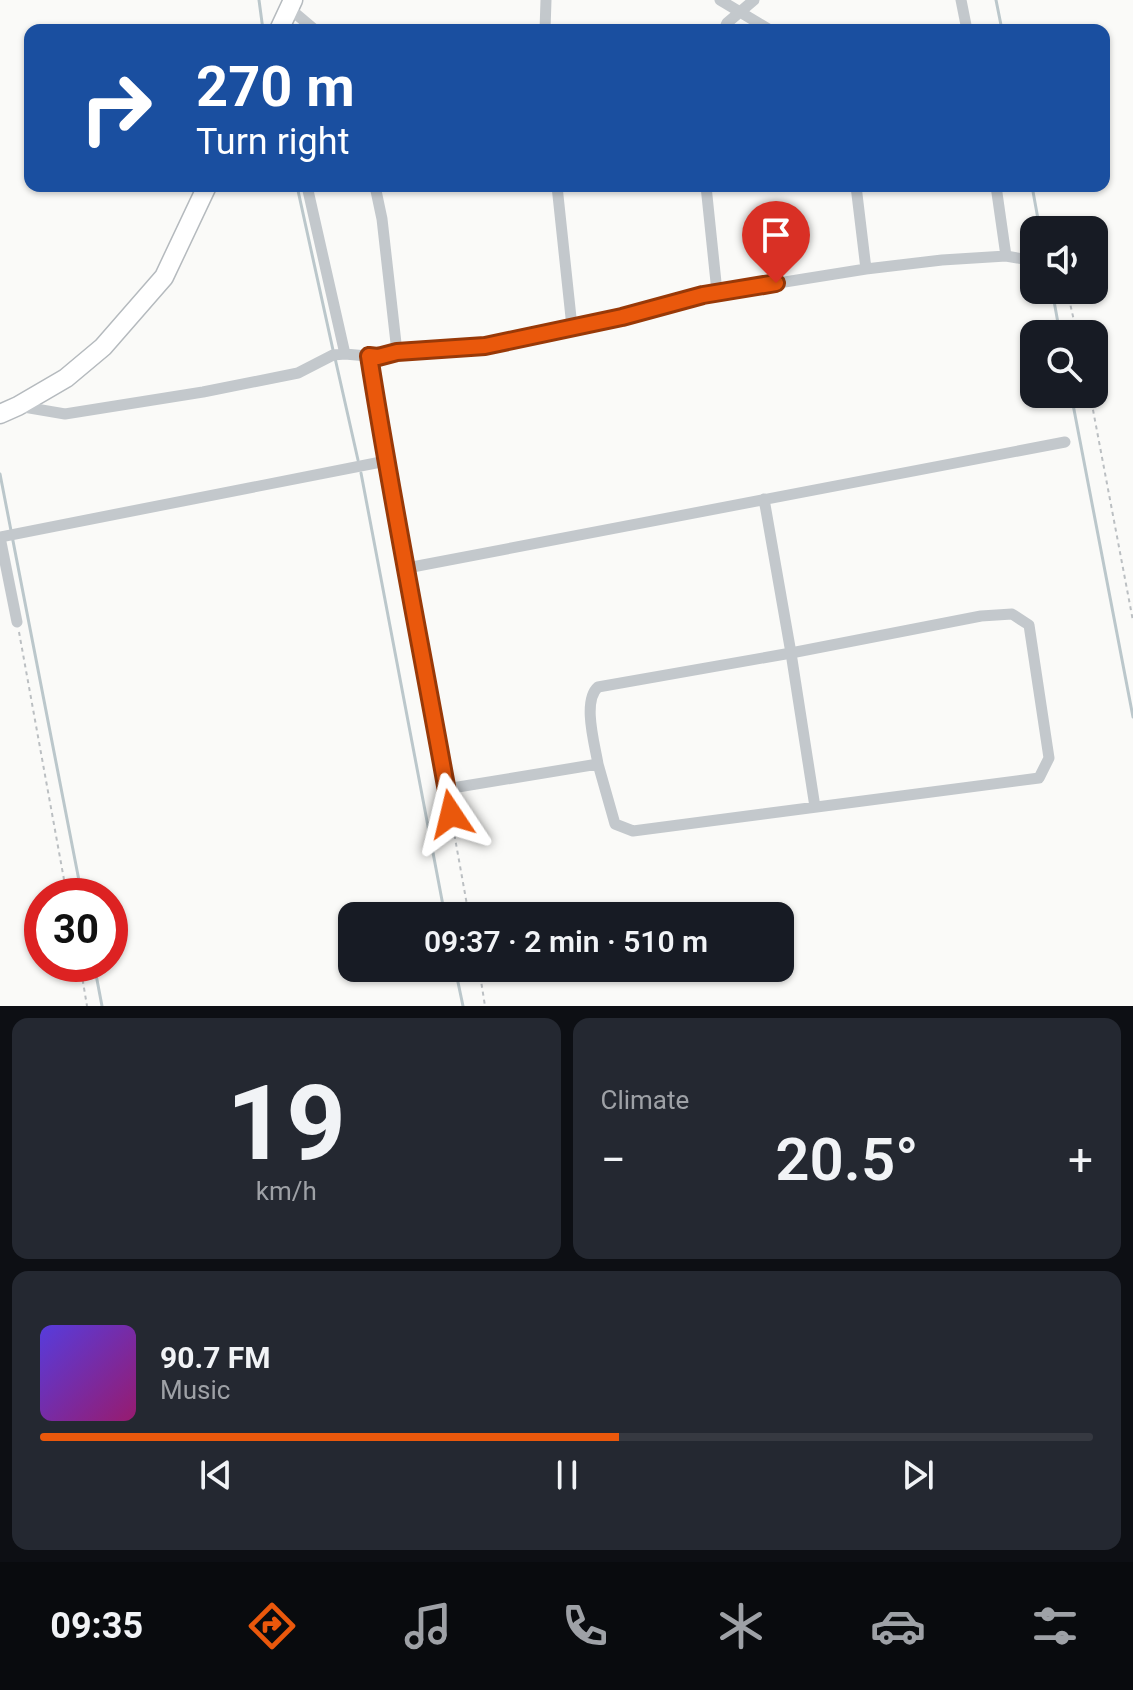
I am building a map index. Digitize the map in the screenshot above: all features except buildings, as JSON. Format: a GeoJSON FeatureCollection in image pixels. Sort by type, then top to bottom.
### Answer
{"type":"FeatureCollection","features":[{"type":"Feature","properties":{"kind":"main road"},"geometry":{"type":"LineString","coordinates":[[282,24],[291,4]]}},
{"type":"Feature","properties":{"kind":"main road"},"geometry":{"type":"LineString","coordinates":[[0,414],[66,378],[103,347],[164,277],[204,192]]}},
{"type":"Feature","properties":{"kind":"street"},"geometry":{"type":"LineString","coordinates":[[545,24],[546,0]]}},
{"type":"Feature","properties":{"kind":"street"},"geometry":{"type":"LineString","coordinates":[[720,0],[761,24]]}},
{"type":"Feature","properties":{"kind":"street"},"geometry":{"type":"LineString","coordinates":[[727,24],[754,0]]}},
{"type":"Feature","properties":{"kind":"street"},"geometry":{"type":"LineString","coordinates":[[961,0],[966,24]]}},
{"type":"Feature","properties":{"kind":"street"},"geometry":{"type":"LineString","coordinates":[[291,4],[309,24]]}},
{"type":"Feature","properties":{"kind":"street"},"geometry":{"type":"LineString","coordinates":[[308,192],[345,354]]}},
{"type":"Feature","properties":{"kind":"street"},"geometry":{"type":"LineString","coordinates":[[376,192],[397,352]]}},
{"type":"Feature","properties":{"kind":"street"},"geometry":{"type":"LineString","coordinates":[[558,192],[572,327]]}},
{"type":"Feature","properties":{"kind":"street"},"geometry":{"type":"LineString","coordinates":[[707,192],[717,292]]}},
{"type":"Feature","properties":{"kind":"street"},"geometry":{"type":"LineString","coordinates":[[857,192],[866,269]]}},
{"type":"Feature","properties":{"kind":"street"},"geometry":{"type":"LineString","coordinates":[[997,192],[1006,256]]}},
{"type":"Feature","properties":{"kind":"street"},"geometry":{"type":"LineString","coordinates":[[18,406],[65,414],[298,373],[333,355],[378,357],[397,352],[485,346],[717,292],[942,260],[1006,256],[1020,258]]}},
{"type":"Feature","properties":{"kind":"street"},"geometry":{"type":"LineString","coordinates":[[369,356],[451,814]]}},
{"type":"Feature","properties":{"kind":"street"},"geometry":{"type":"LineString","coordinates":[[407,568],[1065,442]]}},
{"type":"Feature","properties":{"kind":"street"},"geometry":{"type":"LineString","coordinates":[[17,622],[1,537],[386,461]]}},
{"type":"Feature","properties":{"kind":"street"},"geometry":{"type":"LineString","coordinates":[[764,499],[815,807]]}},
{"type":"Feature","properties":{"kind":"street"},"geometry":{"type":"LineString","coordinates":[[1012,614],[1029,625],[1049,758],[1039,778],[633,831],[615,824],[598,764],[590,719],[591,696],[598,687],[791,653],[981,616],[1012,614]]}},
{"type":"Feature","properties":{"kind":"street"},"geometry":{"type":"LineString","coordinates":[[446,789],[598,764]]}},
{"type":"Feature","properties":{"kind":"path"},"geometry":{"type":"LineString","coordinates":[[1093,408],[1133,621]]}},
{"type":"Feature","properties":{"kind":"path"},"geometry":{"type":"LineString","coordinates":[[17,622],[64,878]]}},
{"type":"Feature","properties":{"kind":"path"},"geometry":{"type":"LineString","coordinates":[[451,814],[467,902]]}},
{"type":"Feature","properties":{"kind":"path"},"geometry":{"type":"LineString","coordinates":[[83,982],[87,1006]]}},
{"type":"Feature","properties":{"kind":"path"},"geometry":{"type":"LineString","coordinates":[[481,982],[485,1006]]}},
{"type":"Feature","properties":{"kind":"waterway"},"geometry":{"type":"LineString","coordinates":[[259,0],[262,24]]}},
{"type":"Feature","properties":{"kind":"waterway"},"geometry":{"type":"LineString","coordinates":[[996,0],[1001,24]]}},
{"type":"Feature","properties":{"kind":"waterway"},"geometry":{"type":"LineString","coordinates":[[298,192],[333,350]]}},
{"type":"Feature","properties":{"kind":"waterway"},"geometry":{"type":"LineString","coordinates":[[1033,192],[1037,216]]}},
{"type":"Feature","properties":{"kind":"waterway"},"geometry":{"type":"LineString","coordinates":[[1055,304],[1057,320]]}},
{"type":"Feature","properties":{"kind":"waterway"},"geometry":{"type":"LineString","coordinates":[[335,358],[358,460]]}},
{"type":"Feature","properties":{"kind":"waterway"},"geometry":{"type":"LineString","coordinates":[[1074,408],[1133,717]]}},
{"type":"Feature","properties":{"kind":"waterway"},"geometry":{"type":"LineString","coordinates":[[361,473],[442,902]]}},
{"type":"Feature","properties":{"kind":"waterway"},"geometry":{"type":"LineString","coordinates":[[0,474],[79,878]]}},
{"type":"Feature","properties":{"kind":"waterway"},"geometry":{"type":"LineString","coordinates":[[97,982],[102,1006]]}},
{"type":"Feature","properties":{"kind":"waterway"},"geometry":{"type":"LineString","coordinates":[[458,982],[463,1006]]}},
{"type":"Feature","properties":{"kind":"route"},"geometry":{"type":"LineString","coordinates":[[451,814],[369,356],[485,346],[622,317],[703,295],[776,283]]}}]}
